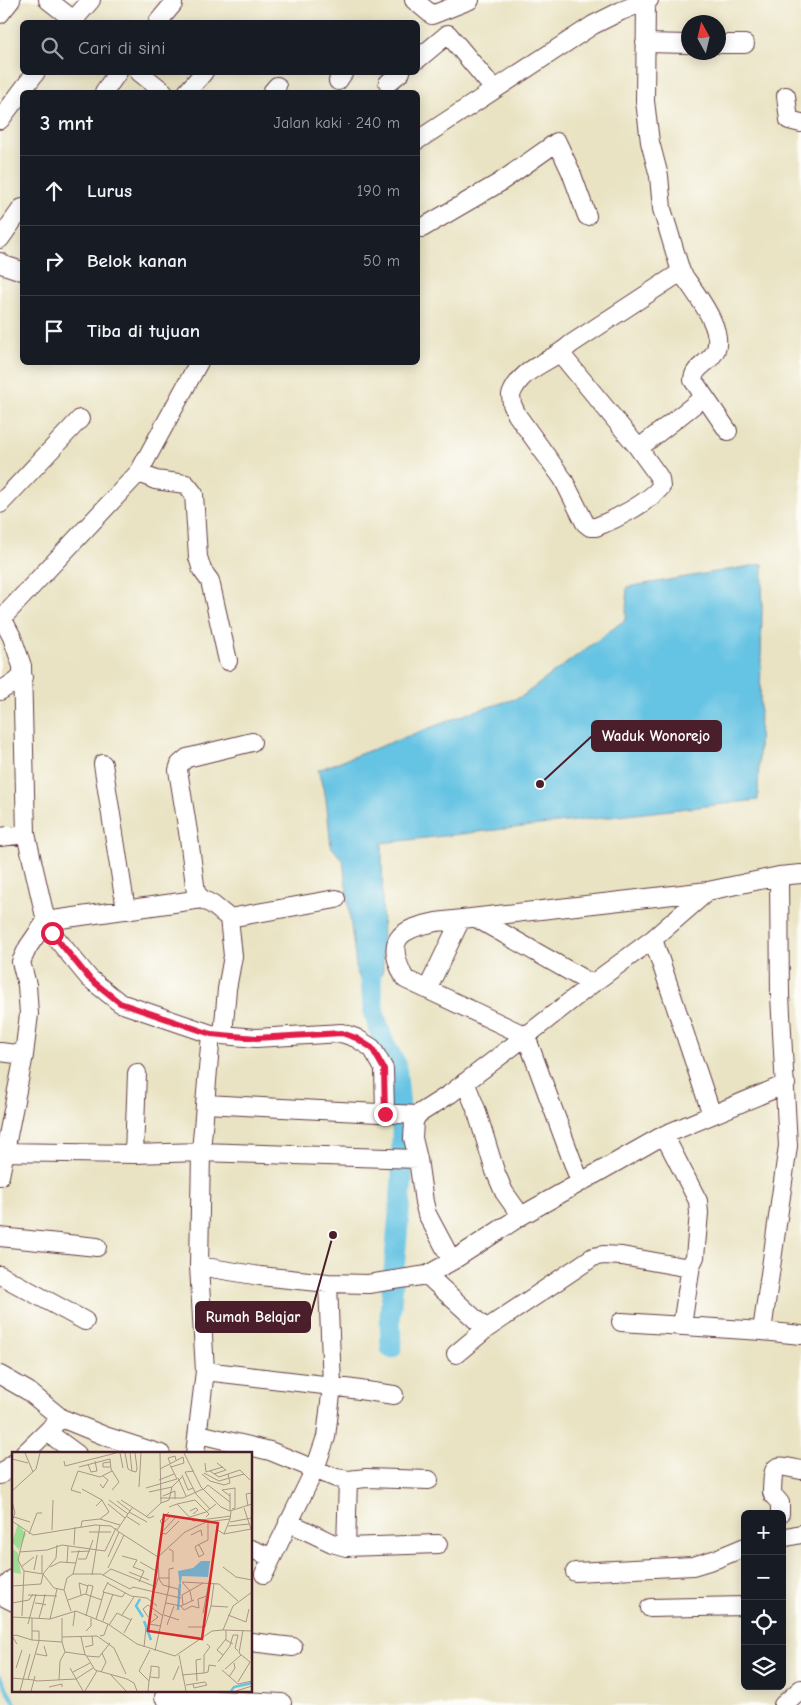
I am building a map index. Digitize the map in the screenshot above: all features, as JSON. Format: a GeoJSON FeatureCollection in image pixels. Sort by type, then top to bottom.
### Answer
{"type":"FeatureCollection","features":[{"type":"Feature","properties":{"kind":"street"},"geometry":{"type":"LineString","coordinates":[[0,14],[11,0]]}},
{"type":"Feature","properties":{"kind":"street"},"geometry":{"type":"LineString","coordinates":[[48,0],[72,20]]}},
{"type":"Feature","properties":{"kind":"street"},"geometry":{"type":"LineString","coordinates":[[76,20],[91,0]]}},
{"type":"Feature","properties":{"kind":"street"},"geometry":{"type":"LineString","coordinates":[[414,0],[432,14],[470,0]]}},
{"type":"Feature","properties":{"kind":"street"},"geometry":{"type":"LineString","coordinates":[[420,139],[593,25],[647,0],[645,101],[662,209],[681,272],[700,299],[716,329],[715,352],[695,372],[693,377],[704,397],[728,431]]}},
{"type":"Feature","properties":{"kind":"street"},"geometry":{"type":"LineString","coordinates":[[160,20],[173,4]]}},
{"type":"Feature","properties":{"kind":"street"},"geometry":{"type":"LineString","coordinates":[[420,55],[448,34],[494,89]]}},
{"type":"Feature","properties":{"kind":"street"},"geometry":{"type":"LineString","coordinates":[[645,43],[681,44]]}},
{"type":"Feature","properties":{"kind":"street"},"geometry":{"type":"LineString","coordinates":[[726,44],[745,44]]}},
{"type":"Feature","properties":{"kind":"street"},"geometry":{"type":"LineString","coordinates":[[22,90],[34,75]]}},
{"type":"Feature","properties":{"kind":"street"},"geometry":{"type":"LineString","coordinates":[[105,90],[116,75]]}},
{"type":"Feature","properties":{"kind":"street"},"geometry":{"type":"LineString","coordinates":[[143,75],[162,90]]}},
{"type":"Feature","properties":{"kind":"street"},"geometry":{"type":"LineString","coordinates":[[190,90],[202,75]]}},
{"type":"Feature","properties":{"kind":"street"},"geometry":{"type":"LineString","coordinates":[[0,120],[20,93]]}},
{"type":"Feature","properties":{"kind":"street"},"geometry":{"type":"LineString","coordinates":[[786,96],[789,120],[801,123]]}},
{"type":"Feature","properties":{"kind":"street"},"geometry":{"type":"LineString","coordinates":[[422,228],[499,183],[558,142],[587,216]]}},
{"type":"Feature","properties":{"kind":"street"},"geometry":{"type":"LineString","coordinates":[[0,239],[20,211]]}},
{"type":"Feature","properties":{"kind":"street"},"geometry":{"type":"LineString","coordinates":[[0,262],[20,270]]}},
{"type":"Feature","properties":{"kind":"street"},"geometry":{"type":"LineString","coordinates":[[562,352],[565,359],[638,448],[660,479],[660,487],[634,508],[604,524],[590,527],[585,522],[563,479],[517,415],[512,399],[513,391],[527,371],[562,352],[571,344],[681,272]]}},
{"type":"Feature","properties":{"kind":"street"},"geometry":{"type":"LineString","coordinates":[[197,365],[138,472],[1,617],[12,637],[22,666],[26,834],[46,922],[52,933],[89,978],[120,1003],[217,1034],[256,1038],[342,1033],[356,1038],[372,1048],[384,1069],[388,1114]]}},
{"type":"Feature","properties":{"kind":"street"},"geometry":{"type":"LineString","coordinates":[[638,448],[704,397]]}},
{"type":"Feature","properties":{"kind":"street"},"geometry":{"type":"LineString","coordinates":[[0,504],[80,420]]}},
{"type":"Feature","properties":{"kind":"street"},"geometry":{"type":"LineString","coordinates":[[138,472],[155,480],[186,484],[194,494],[198,557],[202,570],[210,582],[228,661]]}},
{"type":"Feature","properties":{"kind":"street"},"geometry":{"type":"LineString","coordinates":[[0,691],[23,677]]}},
{"type":"Feature","properties":{"kind":"street"},"geometry":{"type":"LineString","coordinates":[[195,1452],[205,1371],[199,1266],[201,1152],[217,1034],[234,956],[230,918],[202,899],[196,894],[194,889],[189,838],[178,770],[180,764],[187,758],[252,742]]}},
{"type":"Feature","properties":{"kind":"street"},"geometry":{"type":"LineString","coordinates":[[102,764],[126,910]]}},
{"type":"Feature","properties":{"kind":"street"},"geometry":{"type":"LineString","coordinates":[[0,837],[26,834]]}},
{"type":"Feature","properties":{"kind":"street"},"geometry":{"type":"LineString","coordinates":[[580,1182],[526,1036],[406,979],[397,963],[395,945],[402,933],[414,926],[436,922],[708,891],[779,876],[801,874]]}},
{"type":"Feature","properties":{"kind":"street"},"geometry":{"type":"LineString","coordinates":[[762,1331],[788,1146],[780,995],[779,876]]}},
{"type":"Feature","properties":{"kind":"street"},"geometry":{"type":"LineString","coordinates":[[206,1104],[415,1115],[465,1082],[653,939],[708,891]]}},
{"type":"Feature","properties":{"kind":"street"},"geometry":{"type":"LineString","coordinates":[[0,1176],[2,1152],[24,1055],[29,1014],[27,985],[21,962],[46,922],[202,899]]}},
{"type":"Feature","properties":{"kind":"street"},"geometry":{"type":"LineString","coordinates":[[230,918],[336,899]]}},
{"type":"Feature","properties":{"kind":"street"},"geometry":{"type":"LineString","coordinates":[[468,919],[592,984]]}},
{"type":"Feature","properties":{"kind":"street"},"geometry":{"type":"LineString","coordinates":[[428,988],[468,919]]}},
{"type":"Feature","properties":{"kind":"street"},"geometry":{"type":"LineString","coordinates":[[653,939],[712,1116]]}},
{"type":"Feature","properties":{"kind":"street"},"geometry":{"type":"LineString","coordinates":[[0,1052],[24,1055]]}},
{"type":"Feature","properties":{"kind":"street"},"geometry":{"type":"LineString","coordinates":[[134,1154],[137,1073]]}},
{"type":"Feature","properties":{"kind":"street"},"geometry":{"type":"LineString","coordinates":[[465,1082],[476,1108],[495,1170],[504,1192],[521,1216]]}},
{"type":"Feature","properties":{"kind":"street"},"geometry":{"type":"LineString","coordinates":[[199,1266],[260,1276],[328,1283],[368,1284],[427,1275],[521,1216],[664,1134],[712,1116],[786,1084]]}},
{"type":"Feature","properties":{"kind":"street"},"geometry":{"type":"LineString","coordinates":[[415,1115],[412,1131],[427,1214],[452,1261]]}},
{"type":"Feature","properties":{"kind":"street"},"geometry":{"type":"LineString","coordinates":[[664,1134],[698,1201],[699,1214],[695,1257],[691,1265],[682,1326]]}},
{"type":"Feature","properties":{"kind":"street"},"geometry":{"type":"LineString","coordinates":[[2,1152],[134,1154],[201,1152],[417,1159]]}},
{"type":"Feature","properties":{"kind":"street"},"geometry":{"type":"LineString","coordinates":[[0,1237],[97,1247]]}},
{"type":"Feature","properties":{"kind":"street"},"geometry":{"type":"LineString","coordinates":[[456,1354],[486,1329],[593,1257],[603,1255],[622,1256],[679,1267],[691,1265]]}},
{"type":"Feature","properties":{"kind":"street"},"geometry":{"type":"LineString","coordinates":[[0,1275],[85,1321]]}},
{"type":"Feature","properties":{"kind":"street"},"geometry":{"type":"LineString","coordinates":[[427,1275],[486,1329]]}},
{"type":"Feature","properties":{"kind":"street"},"geometry":{"type":"LineString","coordinates":[[264,1574],[315,1469],[326,1437],[332,1386],[328,1283]]}},
{"type":"Feature","properties":{"kind":"street"},"geometry":{"type":"LineString","coordinates":[[621,1322],[762,1331],[801,1336]]}},
{"type":"Feature","properties":{"kind":"street"},"geometry":{"type":"LineString","coordinates":[[205,1371],[332,1386],[394,1396]]}},
{"type":"Feature","properties":{"kind":"street"},"geometry":{"type":"LineString","coordinates":[[0,1375],[28,1391],[62,1418],[105,1436],[155,1452]]}},
{"type":"Feature","properties":{"kind":"street"},"geometry":{"type":"LineString","coordinates":[[26,1452],[62,1418]]}},
{"type":"Feature","properties":{"kind":"street"},"geometry":{"type":"LineString","coordinates":[[47,1432],[75,1452]]}},
{"type":"Feature","properties":{"kind":"street"},"geometry":{"type":"LineString","coordinates":[[198,1434],[270,1451],[336,1478],[348,1480],[366,1478],[429,1480]]}},
{"type":"Feature","properties":{"kind":"street"},"geometry":{"type":"LineString","coordinates":[[0,1475],[12,1465]]}},
{"type":"Feature","properties":{"kind":"street"},"geometry":{"type":"LineString","coordinates":[[780,1510],[780,1503],[772,1492],[773,1472],[777,1467],[781,1466],[801,1470]]}},
{"type":"Feature","properties":{"kind":"street"},"geometry":{"type":"LineString","coordinates":[[346,1547],[348,1480]]}},
{"type":"Feature","properties":{"kind":"street"},"geometry":{"type":"LineString","coordinates":[[288,1522],[332,1543],[346,1547],[438,1544]]}},
{"type":"Feature","properties":{"kind":"street"},"geometry":{"type":"LineString","coordinates":[[786,1537],[801,1534]]}},
{"type":"Feature","properties":{"kind":"street"},"geometry":{"type":"LineString","coordinates":[[252,1549],[271,1557]]}},
{"type":"Feature","properties":{"kind":"street"},"geometry":{"type":"LineString","coordinates":[[574,1572],[693,1566],[741,1549]]}},
{"type":"Feature","properties":{"kind":"street"},"geometry":{"type":"LineString","coordinates":[[12,1580],[4,1588],[4,1594],[6,1598],[12,1601]]}},
{"type":"Feature","properties":{"kind":"street"},"geometry":{"type":"LineString","coordinates":[[650,1608],[741,1606]]}},
{"type":"Feature","properties":{"kind":"street"},"geometry":{"type":"LineString","coordinates":[[252,1642],[293,1647]]}},
{"type":"Feature","properties":{"kind":"street"},"geometry":{"type":"LineString","coordinates":[[164,1698],[282,1703]]}},
{"type":"Feature","properties":{"kind":"water"},"geometry":{"type":"Polygon","coordinates":[[[763,564],[758,800],[382,843],[383,969],[373,998],[357,973],[343,861],[331,846],[326,799],[318,770],[469,713],[521,697],[626,619],[627,587],[763,564]]]}},
{"type":"Feature","properties":{"kind":"waterway"},"geometry":{"type":"LineString","coordinates":[[370,970],[374,1013],[383,1041],[396,1065],[402,1128],[402,1179],[390,1316],[391,1348]]}},
{"type":"Feature","properties":{"kind":"waterway"},"geometry":{"type":"LineString","coordinates":[[0,1677],[16,1705]]}},
{"type":"Feature","properties":{"kind":"place","name":"Waduk Wonorejo"},"geometry":{"type":"Point","coordinates":[540,784]}},
{"type":"Feature","properties":{"kind":"place","name":"Rumah Belajar"},"geometry":{"type":"Point","coordinates":[333,1235]}},
{"type":"Feature","properties":{"kind":"route"},"geometry":{"type":"LineString","coordinates":[[52,933],[89,978],[120,1003],[211,1034],[256,1038],[342,1033],[356,1038],[372,1048],[384,1069],[385,1114]]}}]}
